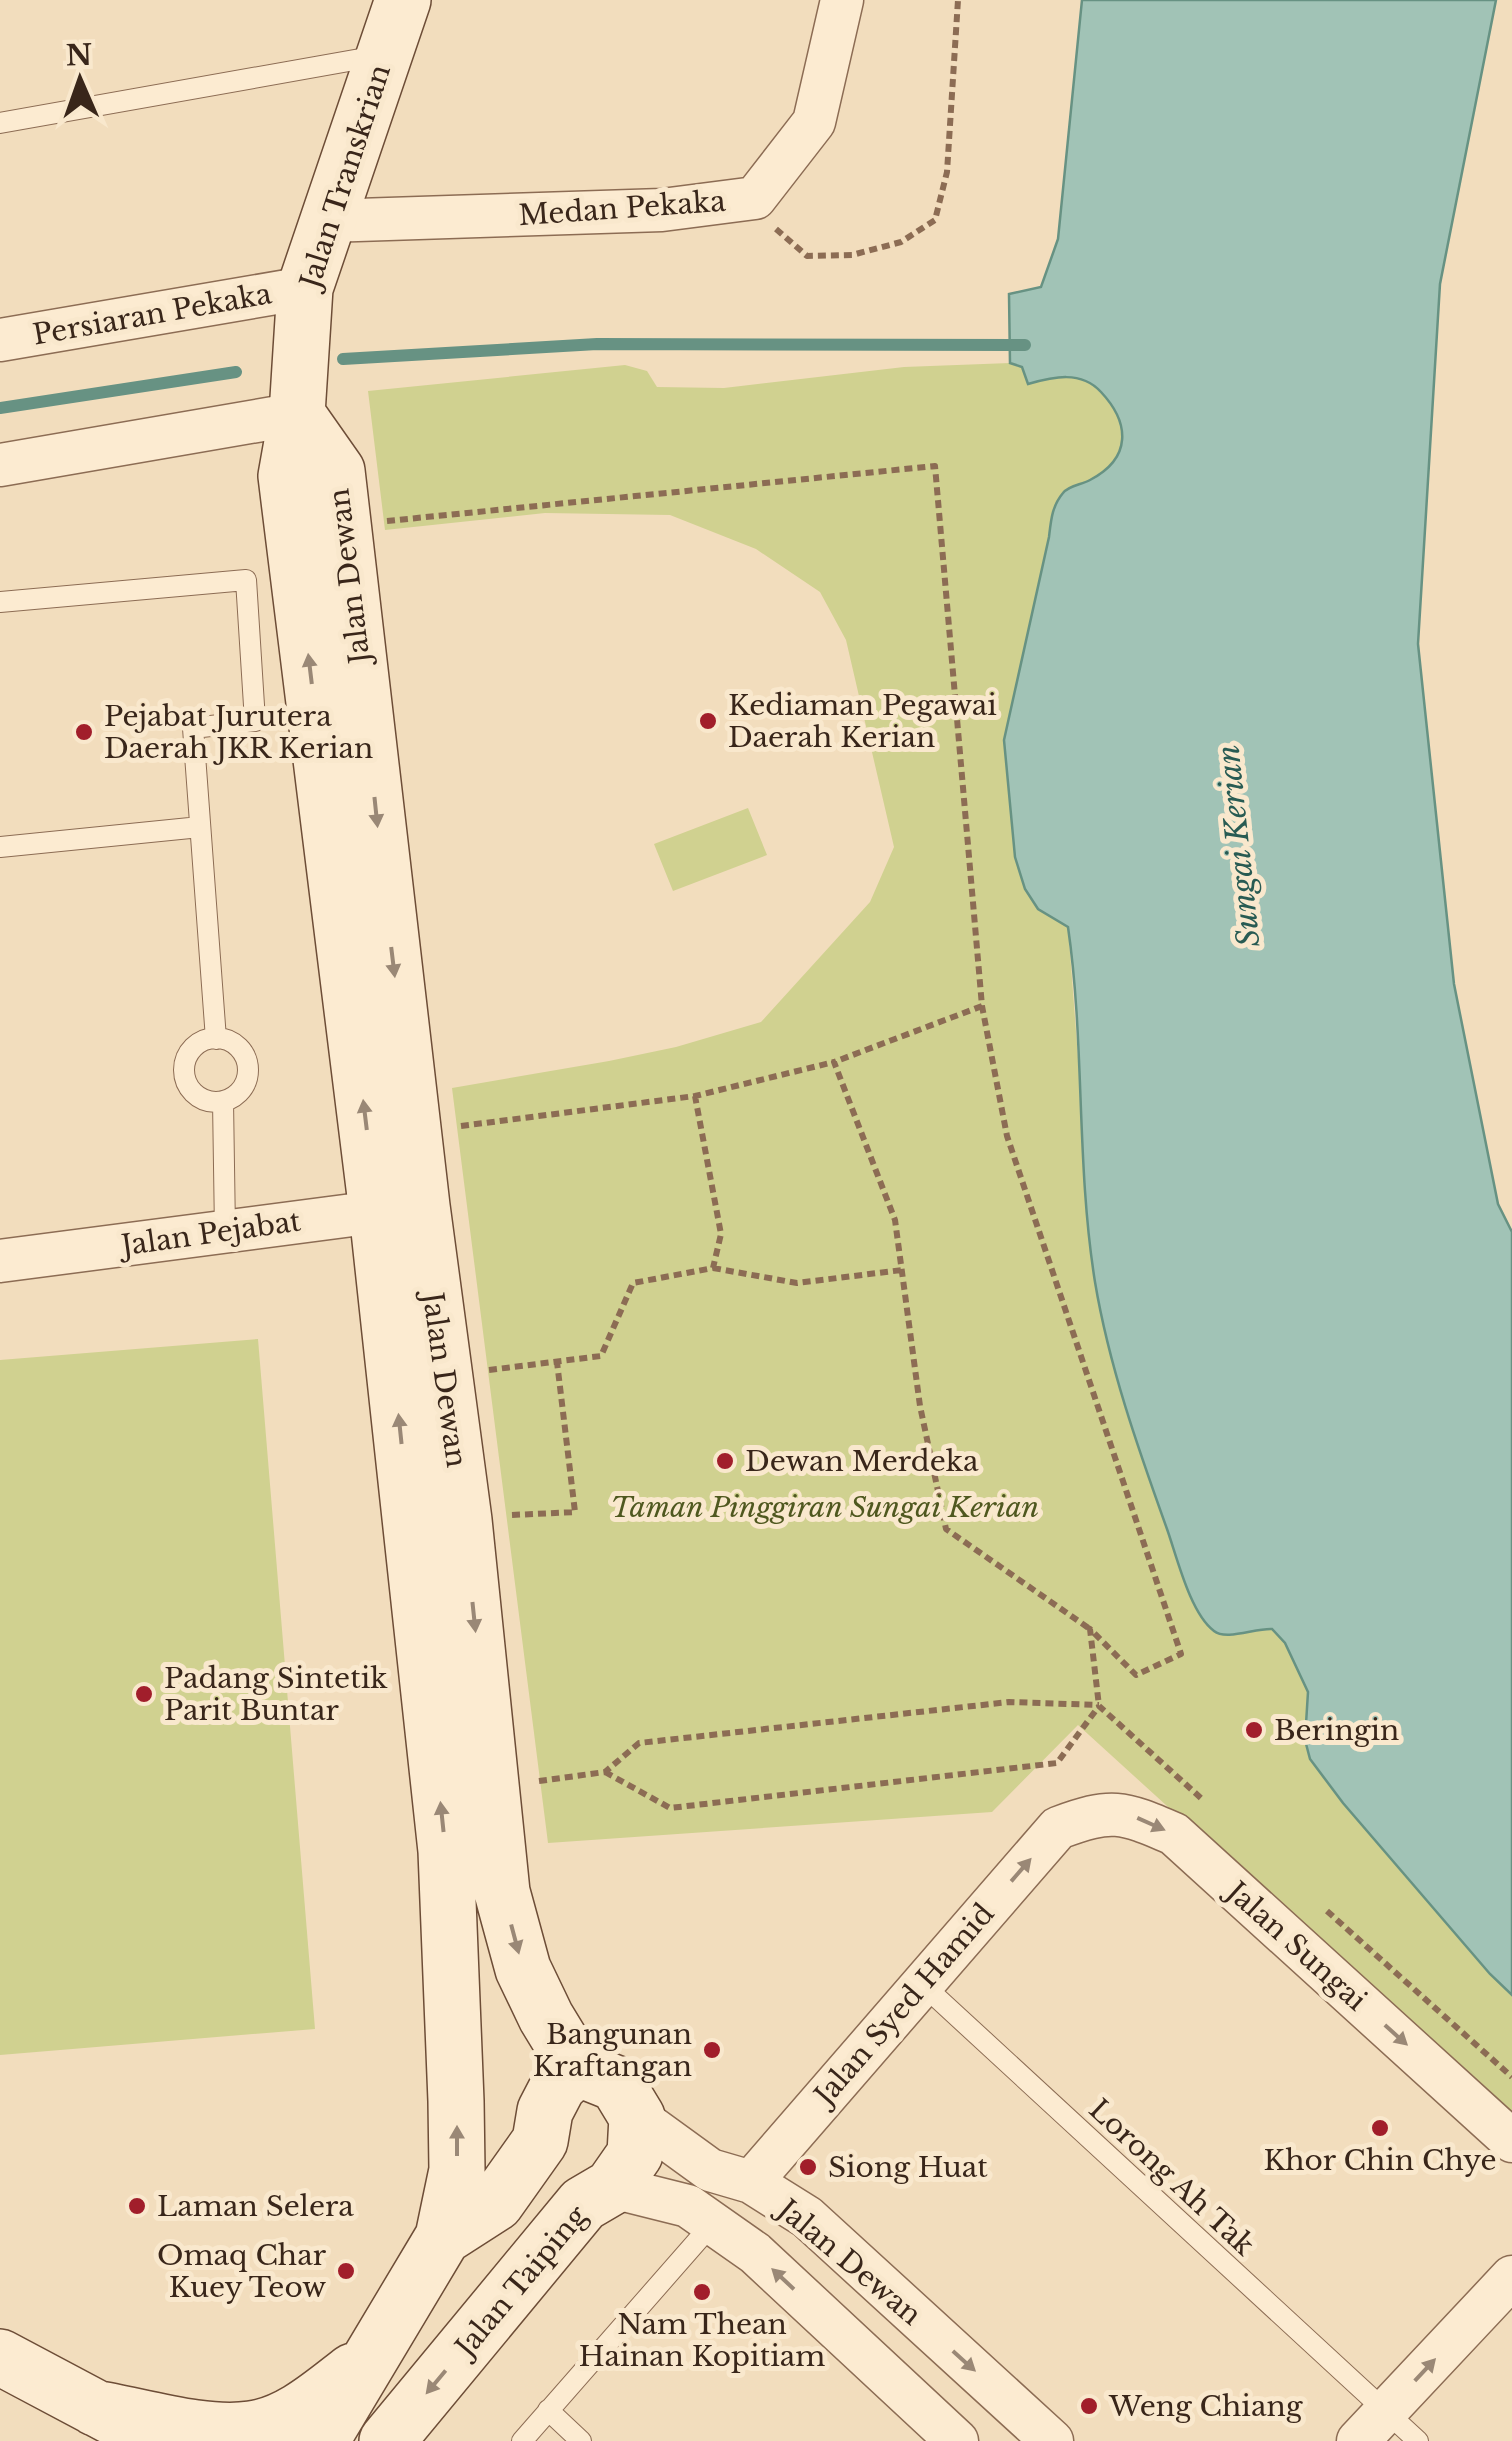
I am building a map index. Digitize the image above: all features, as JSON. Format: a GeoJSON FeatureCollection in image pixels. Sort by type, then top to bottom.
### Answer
{"type":"FeatureCollection","features":[{"type":"Feature","properties":{"kind":"main road","name":"Jalan Transkrian"},"geometry":{"type":"LineString","coordinates":[[297,414],[304,288],[402,0]]}},
{"type":"Feature","properties":{"kind":"main road","name":"Jalan Dewan"},"geometry":{"type":"LineString","coordinates":[[297,414],[337,471],[399,1209],[411,1526],[446,1851],[457,2170],[443,2238]]}},
{"type":"Feature","properties":{"kind":"main road","name":"Jalan Dewan"},"geometry":{"type":"LineString","coordinates":[[297,414],[286,476],[399,1209],[464,1520],[502,1892],[523,1969],[546,2017],[577,2068],[618,2084],[637,2116]]}},
{"type":"Feature","properties":{"kind":"main road"},"geometry":{"type":"LineString","coordinates":[[411,1526],[464,1520]]}},
{"type":"Feature","properties":{"kind":"main road"},"geometry":{"type":"LineString","coordinates":[[321,2441],[443,2238],[496,2203],[540,2141],[545,2111],[558,2086],[577,2068]]}},
{"type":"Feature","properties":{"kind":"main road","name":"Jalan Taiping"},"geometry":{"type":"LineString","coordinates":[[387,2441],[583,2204],[612,2187],[635,2154],[637,2116]]}},
{"type":"Feature","properties":{"kind":"main road"},"geometry":{"type":"LineString","coordinates":[[0,2357],[157,2441]]}},
{"type":"Feature","properties":{"kind":"main road"},"geometry":{"type":"LineString","coordinates":[[95,2408],[219,2430],[253,2429],[300,2409],[367,2360]]}},
{"type":"Feature","properties":{"kind":"street","name":"Medan Pekaka"},"geometry":{"type":"LineString","coordinates":[[327,221],[662,210],[755,198],[814,122],[842,0]]}},
{"type":"Feature","properties":{"kind":"street","name":"Persiaran Pekaka"},"geometry":{"type":"LineString","coordinates":[[0,340],[304,288]]}},
{"type":"Feature","properties":{"kind":"street"},"geometry":{"type":"LineString","coordinates":[[0,465],[297,414]]}},
{"type":"Feature","properties":{"kind":"street","name":"Jalan Pejabat"},"geometry":{"type":"LineString","coordinates":[[0,1261],[399,1209]]}},
{"type":"Feature","properties":{"kind":"street","name":"Jalan Sungai"},"geometry":{"type":"LineString","coordinates":[[1058,1828],[1092,1816],[1129,1814],[1174,1834],[1512,2141]]}},
{"type":"Feature","properties":{"kind":"street","name":"Jalan Syed Hamid"},"geometry":{"type":"LineString","coordinates":[[751,2182],[1058,1828]]}},
{"type":"Feature","properties":{"kind":"street","name":"Jalan Dewan"},"geometry":{"type":"LineString","coordinates":[[637,2116],[710,2170],[751,2182],[806,2217],[1052,2441]]}},
{"type":"Feature","properties":{"kind":"street"},"geometry":{"type":"LineString","coordinates":[[612,2187],[688,2206],[755,2252],[957,2441]]}},
{"type":"Feature","properties":{"kind":"street"},"geometry":{"type":"LineString","coordinates":[[1372,2426],[1512,2276]]}},
{"type":"Feature","properties":{"kind":"lane"},"geometry":{"type":"LineString","coordinates":[[0,122],[384,54]]}},
{"type":"Feature","properties":{"kind":"lane"},"geometry":{"type":"LineString","coordinates":[[0,602],[246,580],[255,721],[193,728],[216,1039]]}},
{"type":"Feature","properties":{"kind":"lane"},"geometry":{"type":"LineString","coordinates":[[0,846],[200,827]]}},
{"type":"Feature","properties":{"kind":"lane"},"geometry":{"type":"LineString","coordinates":[[216,1039],[234,1044],[248,1067],[245,1085],[222,1102],[200,1098],[188,1086],[184,1067],[191,1050],[216,1039]]}},
{"type":"Feature","properties":{"kind":"lane"},"geometry":{"type":"LineString","coordinates":[[222,1102],[225,1231]]}},
{"type":"Feature","properties":{"kind":"lane","name":"Lorong Ah Tak"},"geometry":{"type":"LineString","coordinates":[[921,1983],[1372,2426],[1418,2441]]}},
{"type":"Feature","properties":{"kind":"lane"},"geometry":{"type":"LineString","coordinates":[[522,2441],[713,2223]]}},
{"type":"Feature","properties":{"kind":"lane"},"geometry":{"type":"LineString","coordinates":[[548,2410],[581,2441]]}},
{"type":"Feature","properties":{"kind":"path"},"geometry":{"type":"LineString","coordinates":[[755,198],[775,228],[807,256],[852,255],[902,242],[935,220],[947,172],[958,0]]}},
{"type":"Feature","properties":{"kind":"path"},"geometry":{"type":"LineString","coordinates":[[344,526],[935,466],[982,1006],[1007,1136],[1181,1654],[1136,1674],[1090,1629],[946,1529],[920,1406],[895,1220],[834,1062]]}},
{"type":"Feature","properties":{"kind":"path"},"geometry":{"type":"LineString","coordinates":[[446,1128],[696,1096],[834,1062],[982,1006]]}},
{"type":"Feature","properties":{"kind":"path"},"geometry":{"type":"LineString","coordinates":[[696,1096],[722,1234],[713,1268]]}},
{"type":"Feature","properties":{"kind":"path"},"geometry":{"type":"LineString","coordinates":[[471,1372],[601,1356],[634,1283],[713,1268],[797,1283],[902,1270]]}},
{"type":"Feature","properties":{"kind":"path"},"geometry":{"type":"LineString","coordinates":[[464,1520],[575,1512],[556,1362]]}},
{"type":"Feature","properties":{"kind":"path"},"geometry":{"type":"LineString","coordinates":[[604,1772],[670,1808],[1057,1764],[1099,1706],[1090,1629]]}},
{"type":"Feature","properties":{"kind":"path"},"geometry":{"type":"LineString","coordinates":[[532,1782],[604,1772],[639,1743],[1008,1702],[1099,1706],[1216,1811]]}},
{"type":"Feature","properties":{"kind":"path"},"geometry":{"type":"LineString","coordinates":[[1320,1904],[1512,2077]]}},
{"type":"Feature","properties":{"kind":"green space","name":"Taman Pinggiran Sungai Kerian"},"geometry":{"type":"Polygon","coordinates":[[[1010,363],[1022,367],[1029,384],[1076,378],[1093,385],[1111,404],[1121,428],[1120,451],[1114,461],[1090,480],[1066,490],[1054,508],[1004,740],[1015,857],[1025,889],[1039,909],[1068,926],[1095,1281],[1126,1412],[1186,1584],[1231,1636],[1253,1628],[1272,1629],[1285,1643],[1308,1692],[1305,1740],[1310,1759],[1343,1803],[1512,1995],[1512,2120],[1078,1725],[992,1812],[548,1843],[452,1088],[676,1047],[761,1022],[870,902],[894,847],[846,640],[820,592],[756,549],[670,515],[545,513],[385,530],[368,391],[625,365],[647,371],[657,387],[724,388],[904,367],[1010,363]]]}},
{"type":"Feature","properties":{"kind":"green space"},"geometry":{"type":"Polygon","coordinates":[[[748,808],[767,855],[673,891],[654,844],[748,808]]]}},
{"type":"Feature","properties":{"kind":"green space","name":"Padang Sintetik Parit Buntar"},"geometry":{"type":"Polygon","coordinates":[[[258,1339],[315,2029],[0,2055],[0,1360],[258,1339]]]}},
{"type":"Feature","properties":{"kind":"water","name":"Sungai Kerian"},"geometry":{"type":"Polygon","coordinates":[[[1082,0],[1496,0],[1440,284],[1418,644],[1454,984],[1498,1204],[1512,1232],[1512,1995],[1343,1803],[1310,1759],[1305,1740],[1308,1692],[1285,1643],[1272,1629],[1219,1634],[1198,1611],[1185,1584],[1135,1437],[1101,1313],[1085,1193],[1077,1015],[1068,927],[1038,909],[1025,889],[1015,857],[1004,740],[1054,508],[1066,490],[1090,480],[1114,461],[1122,439],[1111,404],[1093,385],[1066,377],[1028,384],[1022,367],[1010,363],[1009,294],[1041,287],[1058,239],[1082,0]]]}},
{"type":"Feature","properties":{"kind":"waterway"},"geometry":{"type":"LineString","coordinates":[[343,359],[597,344],[1025,345]]}},
{"type":"Feature","properties":{"kind":"waterway"},"geometry":{"type":"LineString","coordinates":[[0,408],[236,372]]}},
{"type":"Feature","properties":{"kind":"place","name":"Kediaman Pegawai Daerah Kerian"},"geometry":{"type":"Point","coordinates":[708,721]}},
{"type":"Feature","properties":{"kind":"place","name":"Pejabat Jurutera Daerah JKR Kerian"},"geometry":{"type":"Point","coordinates":[84,732]}},
{"type":"Feature","properties":{"kind":"place","name":"Dewan Merdeka"},"geometry":{"type":"Point","coordinates":[725,1461]}},
{"type":"Feature","properties":{"kind":"place","name":"Padang Sintetik Parit Buntar"},"geometry":{"type":"Point","coordinates":[144,1694]}},
{"type":"Feature","properties":{"kind":"place","name":"Beringin"},"geometry":{"type":"Point","coordinates":[1254,1730]}},
{"type":"Feature","properties":{"kind":"place","name":"Bangunan Kraftangan"},"geometry":{"type":"Point","coordinates":[712,2050]}},
{"type":"Feature","properties":{"kind":"place","name":"Khor Chin Chye"},"geometry":{"type":"Point","coordinates":[1380,2128]}},
{"type":"Feature","properties":{"kind":"place","name":"Siong Huat"},"geometry":{"type":"Point","coordinates":[808,2167]}},
{"type":"Feature","properties":{"kind":"place","name":"Laman Selera"},"geometry":{"type":"Point","coordinates":[137,2206]}},
{"type":"Feature","properties":{"kind":"place","name":"Omaq Char Kuey Teow"},"geometry":{"type":"Point","coordinates":[346,2271]}},
{"type":"Feature","properties":{"kind":"place","name":"Nam Thean Hainan Kopitiam"},"geometry":{"type":"Point","coordinates":[702,2292]}},
{"type":"Feature","properties":{"kind":"place","name":"Weng Chiang"},"geometry":{"type":"Point","coordinates":[1089,2406]}}]}
